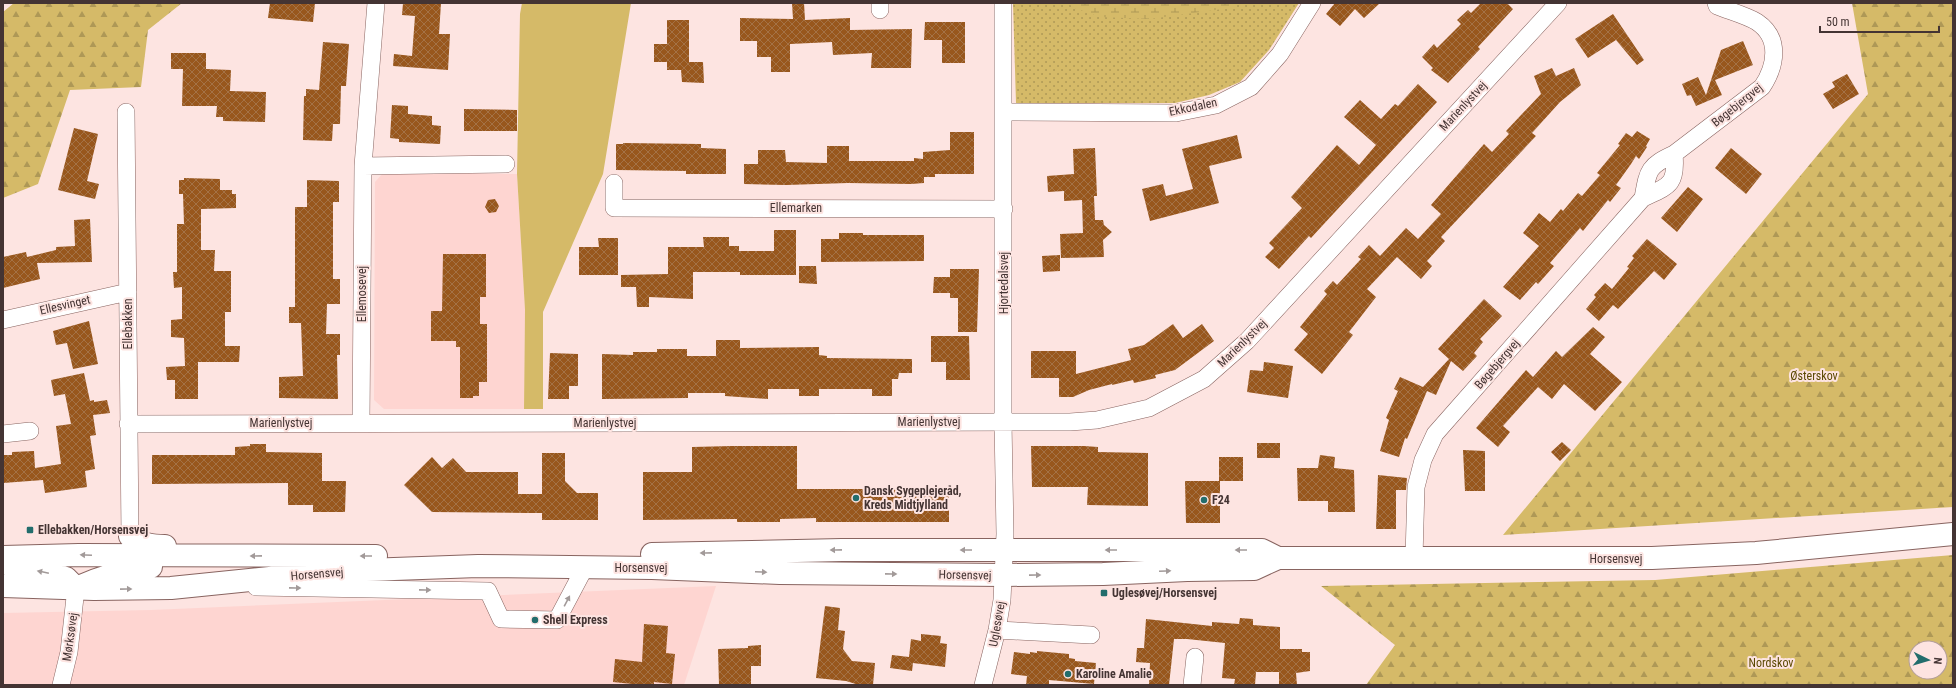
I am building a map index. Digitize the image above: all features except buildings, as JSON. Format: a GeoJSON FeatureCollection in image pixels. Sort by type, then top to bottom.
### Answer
{"type":"FeatureCollection","features":[{"type":"Feature","properties":{"kind":"main road","name":"Horsensvej"},"geometry":{"type":"LineString","coordinates":[[3,586],[171,588],[338,571],[478,566],[652,568],[780,573],[1262,550],[1278,558],[1652,558],[1756,553],[1953,534]]}},
{"type":"Feature","properties":{"kind":"main road"},"geometry":{"type":"LineString","coordinates":[[130,536],[138,542],[150,546],[188,548],[223,556]]}},
{"type":"Feature","properties":{"kind":"main road","name":"Horsensvej"},"geometry":{"type":"LineString","coordinates":[[3,557],[79,555],[587,556],[842,550],[1004,563]]}},
{"type":"Feature","properties":{"kind":"main road"},"geometry":{"type":"LineString","coordinates":[[3,567],[41,571],[66,578],[76,588],[109,574],[128,570],[196,564],[223,556]]}},
{"type":"Feature","properties":{"kind":"street","name":"Ellemosevej"},"geometry":{"type":"LineString","coordinates":[[361,423],[363,166],[376,3]]}},
{"type":"Feature","properties":{"kind":"street","name":"Hjortedalsvej"},"geometry":{"type":"LineString","coordinates":[[1003,3],[1005,112],[1003,422],[1004,563]]}},
{"type":"Feature","properties":{"kind":"street","name":"Ekkodalen"},"geometry":{"type":"LineString","coordinates":[[1005,112],[1176,113],[1216,105],[1251,87],[1280,54],[1312,3]]}},
{"type":"Feature","properties":{"kind":"street","name":"Marienlystvej"},"geometry":{"type":"LineString","coordinates":[[128,424],[1003,422],[1097,420],[1148,408],[1204,379],[1247,341],[1558,3]]}},
{"type":"Feature","properties":{"kind":"street","name":"Bøgebjergvej"},"geometry":{"type":"LineString","coordinates":[[1643,198],[1647,175],[1656,163],[1674,154],[1762,87],[1770,75],[1774,63],[1772,39],[1766,29],[1756,21],[1717,6],[1716,3]]}},
{"type":"Feature","properties":{"kind":"street","name":"Ellebakken"},"geometry":{"type":"LineString","coordinates":[[126,112],[130,536]]}},
{"type":"Feature","properties":{"kind":"street","name":"Bøgebjergvej"},"geometry":{"type":"LineString","coordinates":[[1414,558],[1416,487],[1423,460],[1435,434],[1643,198],[1667,187],[1676,172],[1674,154]]}},
{"type":"Feature","properties":{"kind":"street"},"geometry":{"type":"LineString","coordinates":[[363,166],[506,164]]}},
{"type":"Feature","properties":{"kind":"street","name":"Ellemarken"},"geometry":{"type":"LineString","coordinates":[[614,183],[614,208],[1004,209]]}},
{"type":"Feature","properties":{"kind":"street","name":"Ellesvinget"},"geometry":{"type":"LineString","coordinates":[[3,320],[128,292]]}},
{"type":"Feature","properties":{"kind":"street"},"geometry":{"type":"LineString","coordinates":[[3,434],[30,431]]}},
{"type":"Feature","properties":{"kind":"street","name":"Uglesøvej"},"geometry":{"type":"LineString","coordinates":[[983,685],[997,630],[1004,563]]}},
{"type":"Feature","properties":{"kind":"street"},"geometry":{"type":"LineString","coordinates":[[228,582],[264,588],[488,591],[501,619],[557,620],[584,568]]}},
{"type":"Feature","properties":{"kind":"street","name":"Mørksøvej"},"geometry":{"type":"LineString","coordinates":[[62,685],[69,652],[76,588]]}},
{"type":"Feature","properties":{"kind":"street"},"geometry":{"type":"LineString","coordinates":[[997,630],[1091,635]]}},
{"type":"Feature","properties":{"kind":"street"},"geometry":{"type":"LineString","coordinates":[[1192,685],[1195,657]]}},
{"type":"Feature","properties":{"kind":"shaded area"},"geometry":{"type":"Polygon","coordinates":[[[383,173],[517,174],[525,310],[524,409],[384,409],[374,400],[375,182],[383,173]]]}},
{"type":"Feature","properties":{"kind":"shaded area"},"geometry":{"type":"Polygon","coordinates":[[[716,586],[684,685],[3,685],[3,613],[151,610],[716,586]]]}},
{"type":"Feature","properties":{"kind":"green space"},"geometry":{"type":"Polygon","coordinates":[[[14,3],[182,3],[148,30],[141,87],[70,90],[38,184],[3,198],[3,12],[14,3]]]}},
{"type":"Feature","properties":{"kind":"green space"},"geometry":{"type":"Polygon","coordinates":[[[522,3],[631,3],[603,174],[543,312],[543,409],[524,409],[525,310],[517,174],[520,14],[522,3]]]}},
{"type":"Feature","properties":{"kind":"green space"},"geometry":{"type":"Polygon","coordinates":[[[1013,3],[1299,3],[1269,50],[1240,82],[1209,95],[1175,103],[1016,103],[1013,3]]]}},
{"type":"Feature","properties":{"kind":"green space"},"geometry":{"type":"Polygon","coordinates":[[[1069,3],[1235,3],[1230,8],[1150,19],[1100,17],[1072,7],[1069,3]]]}},
{"type":"Feature","properties":{"kind":"green space","name":"Østerskov"},"geometry":{"type":"Polygon","coordinates":[[[1852,3],[1953,3],[1953,507],[1503,535],[1868,94],[1852,3]]]}},
{"type":"Feature","properties":{"kind":"green space","name":"Nordskov"},"geometry":{"type":"Polygon","coordinates":[[[1953,555],[1953,685],[1366,685],[1395,645],[1321,586],[1655,580],[1953,555]]]}},
{"type":"Feature","properties":{"kind":"place","name":"Dansk Sygeplejeråd, Kreds Midtjylland"},"geometry":{"type":"Point","coordinates":[856,498]}},
{"type":"Feature","properties":{"kind":"place","name":"F24"},"geometry":{"type":"Point","coordinates":[1204,500]}},
{"type":"Feature","properties":{"kind":"place","name":"Ellebakken/Horsensvej"},"geometry":{"type":"Point","coordinates":[30,530]}},
{"type":"Feature","properties":{"kind":"place","name":"Uglesøvej/Horsensvej"},"geometry":{"type":"Point","coordinates":[1104,593]}},
{"type":"Feature","properties":{"kind":"place","name":"Shell Express"},"geometry":{"type":"Point","coordinates":[535,620]}},
{"type":"Feature","properties":{"kind":"place","name":"Karoline Amalie"},"geometry":{"type":"Point","coordinates":[1068,674]}}]}
